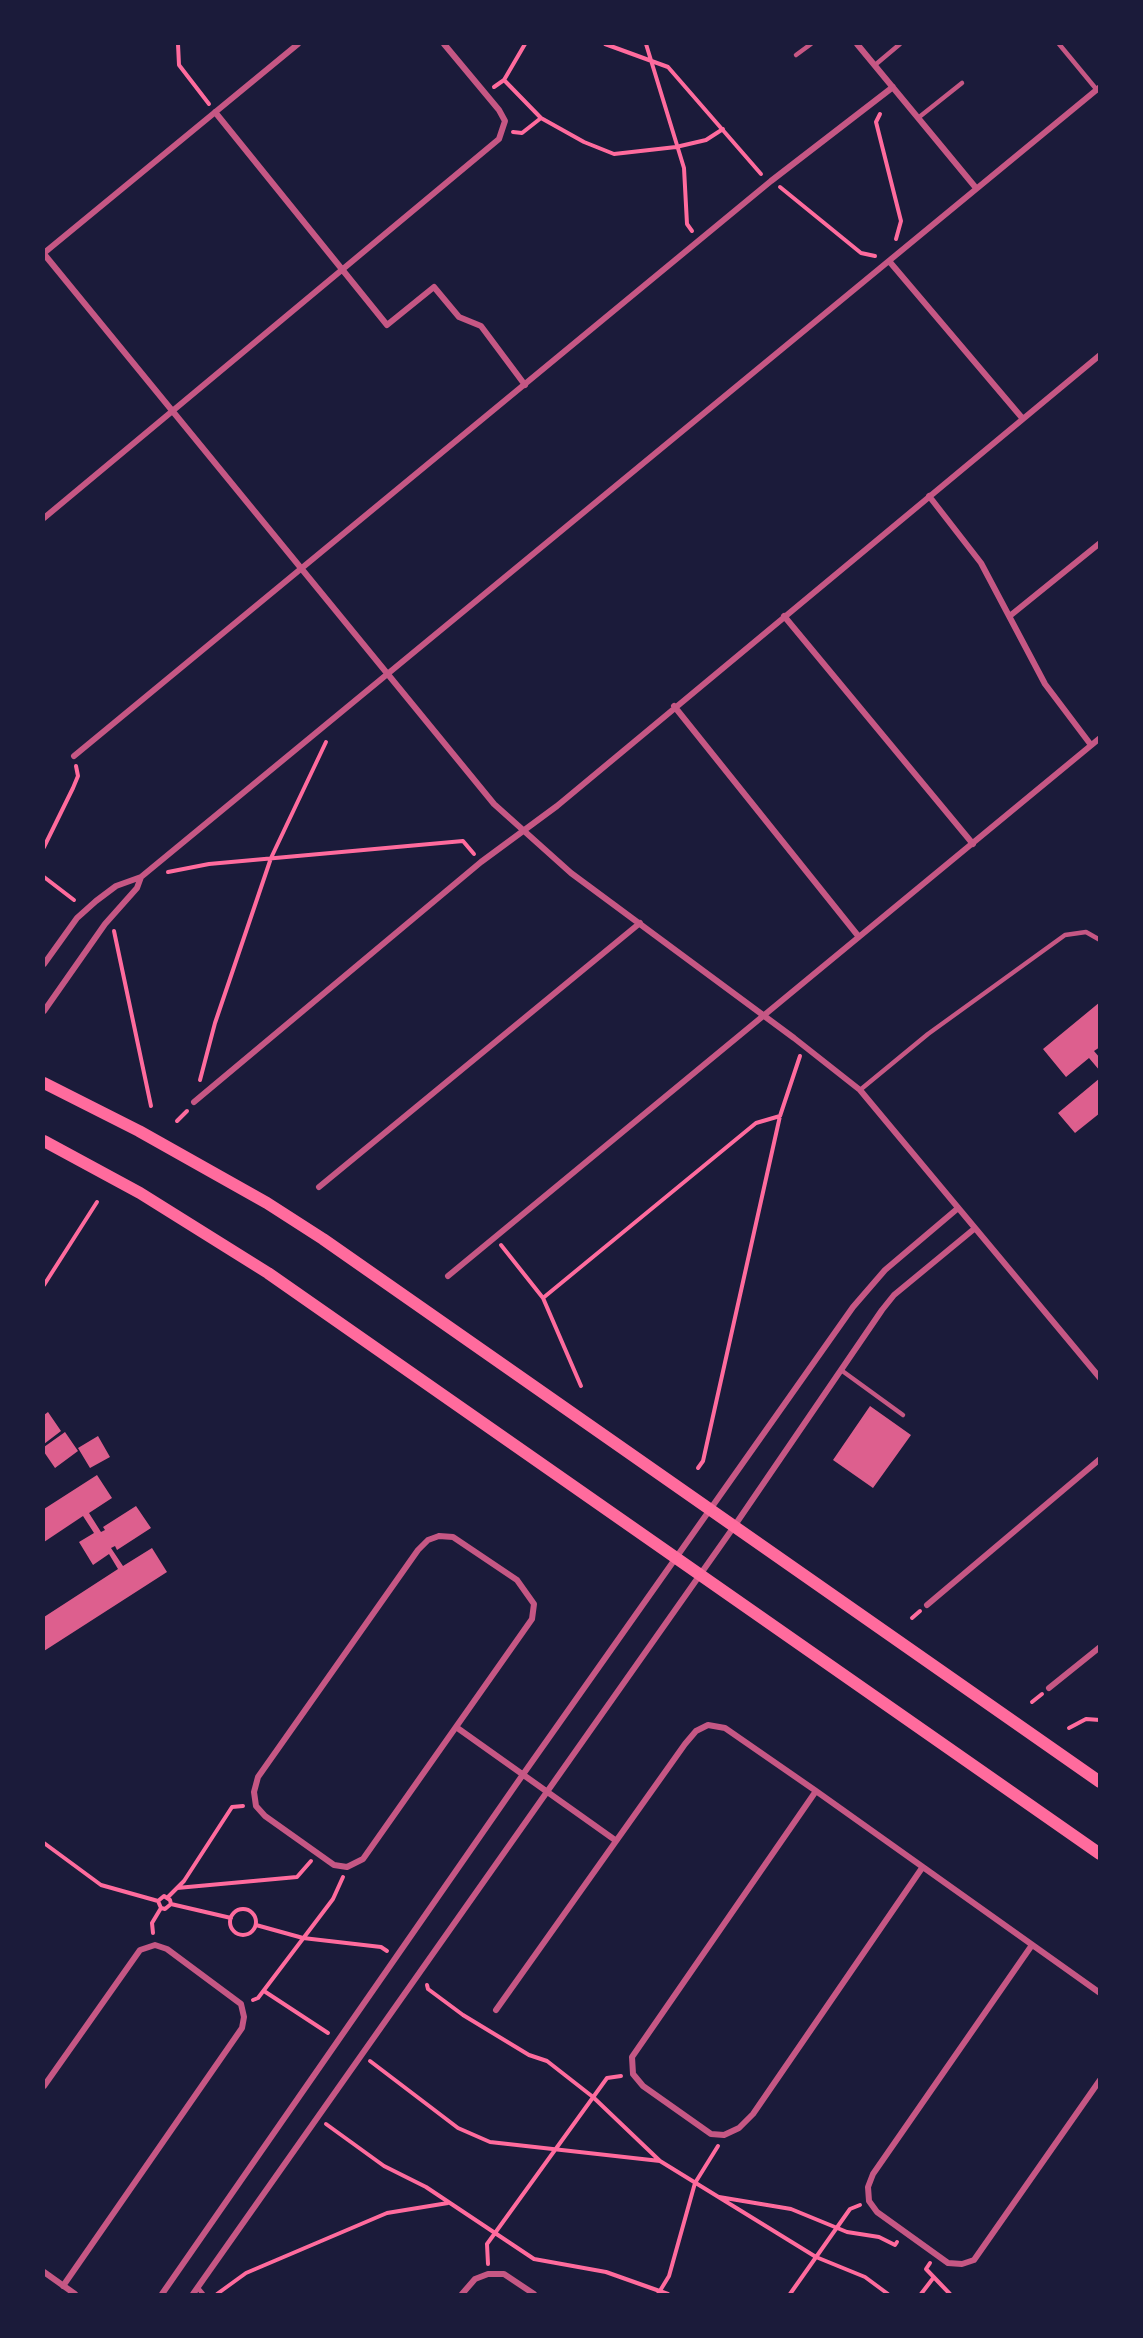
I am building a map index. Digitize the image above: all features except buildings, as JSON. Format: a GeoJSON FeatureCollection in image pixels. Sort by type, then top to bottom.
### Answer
{"type":"FeatureCollection","features":[{"type":"Feature","properties":{"kind":"main road"},"geometry":{"type":"LineString","coordinates":[[44,1083],[139,1131],[267,1203],[323,1239],[733,1528],[1100,1782]]}},
{"type":"Feature","properties":{"kind":"main road"},"geometry":{"type":"LineString","coordinates":[[44,1141],[140,1193],[268,1273],[1100,1854]]}},
{"type":"Feature","properties":{"kind":"street"},"geometry":{"type":"LineString","coordinates":[[298,44],[44,253],[494,804],[571,873],[860,1090],[1100,1378]]}},
{"type":"Feature","properties":{"kind":"street"},"geometry":{"type":"LineString","coordinates":[[44,518],[499,139],[505,121],[444,44]]}},
{"type":"Feature","properties":{"kind":"street"},"geometry":{"type":"LineString","coordinates":[[858,44],[976,188]]}},
{"type":"Feature","properties":{"kind":"street"},"geometry":{"type":"LineString","coordinates":[[74,756],[771,181],[893,87]]}},
{"type":"Feature","properties":{"kind":"street"},"geometry":{"type":"LineString","coordinates":[[44,964],[77,918],[96,901],[116,886],[141,877],[1098,89]]}},
{"type":"Feature","properties":{"kind":"street"},"geometry":{"type":"LineString","coordinates":[[215,112],[387,325],[434,287],[459,317],[481,326],[525,385]]}},
{"type":"Feature","properties":{"kind":"street"},"geometry":{"type":"LineString","coordinates":[[889,261],[1023,419]]}},
{"type":"Feature","properties":{"kind":"street"},"geometry":{"type":"LineString","coordinates":[[194,1102],[481,862],[524,831],[1100,356]]}},
{"type":"Feature","properties":{"kind":"street"},"geometry":{"type":"LineString","coordinates":[[929,496],[981,563],[1011,615],[1046,684],[1091,746]]}},
{"type":"Feature","properties":{"kind":"street"},"geometry":{"type":"LineString","coordinates":[[1011,615],[1100,543]]}},
{"type":"Feature","properties":{"kind":"street"},"geometry":{"type":"LineString","coordinates":[[784,616],[973,844]]}},
{"type":"Feature","properties":{"kind":"street"},"geometry":{"type":"LineString","coordinates":[[675,706],[859,937]]}},
{"type":"Feature","properties":{"kind":"street"},"geometry":{"type":"LineString","coordinates":[[448,1276],[1100,738]]}},
{"type":"Feature","properties":{"kind":"street"},"geometry":{"type":"LineString","coordinates":[[44,1011],[105,924],[137,888],[141,877]]}},
{"type":"Feature","properties":{"kind":"street"},"geometry":{"type":"LineString","coordinates":[[319,1187],[640,923]]}},
{"type":"Feature","properties":{"kind":"street"},"geometry":{"type":"LineString","coordinates":[[162,2295],[524,1773],[870,1285],[957,1209]]}},
{"type":"Feature","properties":{"kind":"street"},"geometry":{"type":"LineString","coordinates":[[195,2292],[549,1791],[894,1295],[974,1228]]}},
{"type":"Feature","properties":{"kind":"street"},"geometry":{"type":"LineString","coordinates":[[927,1605],[1100,1459]]}},
{"type":"Feature","properties":{"kind":"street"},"geometry":{"type":"LineString","coordinates":[[439,1536],[453,1537],[517,1580],[534,1604],[532,1619],[363,1859],[347,1867],[334,1865],[317,1853],[265,1816],[256,1806],[254,1792],[258,1777],[418,1550],[428,1540],[439,1536]]}},
{"type":"Feature","properties":{"kind":"street"},"geometry":{"type":"LineString","coordinates":[[1049,1688],[1100,1647]]}},
{"type":"Feature","properties":{"kind":"street"},"geometry":{"type":"LineString","coordinates":[[496,2010],[685,1743],[696,1731],[708,1725],[725,1728],[1100,1993]]}},
{"type":"Feature","properties":{"kind":"street"},"geometry":{"type":"LineString","coordinates":[[456,1727],[524,1773],[615,1840]]}},
{"type":"Feature","properties":{"kind":"street"},"geometry":{"type":"LineString","coordinates":[[816,1791],[632,2057],[633,2074],[643,2086],[711,2134],[724,2135],[739,2128],[753,2114],[922,1868]]}},
{"type":"Feature","properties":{"kind":"street"},"geometry":{"type":"LineString","coordinates":[[44,2086],[140,1950],[155,1945],[167,1949],[241,2004],[244,2018],[242,2028],[63,2286]]}},
{"type":"Feature","properties":{"kind":"street"},"geometry":{"type":"LineString","coordinates":[[1032,1945],[873,2174],[868,2187],[869,2201],[877,2212],[948,2263],[962,2265],[974,2260],[1100,2080]]}},
{"type":"Feature","properties":{"kind":"street"},"geometry":{"type":"LineString","coordinates":[[44,2272],[75,2295]]}},
{"type":"Feature","properties":{"kind":"street"},"geometry":{"type":"LineString","coordinates":[[462,2295],[475,2279],[488,2274],[504,2274],[534,2295]]}},
{"type":"Feature","properties":{"kind":"lane"},"geometry":{"type":"LineString","coordinates":[[796,55],[811,44]]}},
{"type":"Feature","properties":{"kind":"lane"},"geometry":{"type":"LineString","coordinates":[[875,65],[900,44]]}},
{"type":"Feature","properties":{"kind":"lane"},"geometry":{"type":"LineString","coordinates":[[1059,44],[1098,89]]}},
{"type":"Feature","properties":{"kind":"lane"},"geometry":{"type":"LineString","coordinates":[[918,118],[963,82]]}},
{"type":"Feature","properties":{"kind":"lane"},"geometry":{"type":"LineString","coordinates":[[860,1090],[928,1034],[1065,935],[1086,932],[1100,940]]}},
{"type":"Feature","properties":{"kind":"lane"},"geometry":{"type":"LineString","coordinates":[[841,1370],[903,1415]]}},
{"type":"Feature","properties":{"kind":"lane"},"geometry":{"type":"LineString","coordinates":[[195,2292],[203,2295]]}},
{"type":"Feature","properties":{"kind":"path"},"geometry":{"type":"LineString","coordinates":[[178,44],[178,65],[215,112]]}},
{"type":"Feature","properties":{"kind":"path"},"geometry":{"type":"LineString","coordinates":[[485,93],[504,80],[525,44]]}},
{"type":"Feature","properties":{"kind":"path"},"geometry":{"type":"LineString","coordinates":[[605,44],[668,67],[761,174],[861,252],[889,261],[902,221],[876,122],[893,87]]}},
{"type":"Feature","properties":{"kind":"path"},"geometry":{"type":"LineString","coordinates":[[646,44],[684,168],[687,224],[699,242]]}},
{"type":"Feature","properties":{"kind":"path"},"geometry":{"type":"LineString","coordinates":[[504,80],[541,118],[584,142],[614,154],[676,147],[706,140],[723,129]]}},
{"type":"Feature","properties":{"kind":"path"},"geometry":{"type":"LineString","coordinates":[[503,130],[522,133],[541,118]]}},
{"type":"Feature","properties":{"kind":"path"},"geometry":{"type":"LineString","coordinates":[[194,1102],[214,1023],[271,858],[316,768],[336,716]]}},
{"type":"Feature","properties":{"kind":"path"},"geometry":{"type":"LineString","coordinates":[[44,847],[78,776],[74,756]]}},
{"type":"Feature","properties":{"kind":"path"},"geometry":{"type":"LineString","coordinates":[[141,877],[209,864],[463,841],[481,862]]}},
{"type":"Feature","properties":{"kind":"path"},"geometry":{"type":"LineString","coordinates":[[44,877],[74,900]]}},
{"type":"Feature","properties":{"kind":"path"},"geometry":{"type":"LineString","coordinates":[[113,931],[151,1106]]}},
{"type":"Feature","properties":{"kind":"path"},"geometry":{"type":"LineString","coordinates":[[698,1468],[703,1461],[780,1116],[800,1056]]}},
{"type":"Feature","properties":{"kind":"path"},"geometry":{"type":"LineString","coordinates":[[543,1298],[756,1123],[780,1116]]}},
{"type":"Feature","properties":{"kind":"path"},"geometry":{"type":"LineString","coordinates":[[44,1285],[97,1202]]}},
{"type":"Feature","properties":{"kind":"path"},"geometry":{"type":"LineString","coordinates":[[496,1237],[543,1298],[581,1386]]}},
{"type":"Feature","properties":{"kind":"path"},"geometry":{"type":"LineString","coordinates":[[1069,1728],[1086,1719],[1100,1720]]}},
{"type":"Feature","properties":{"kind":"path"},"geometry":{"type":"LineString","coordinates":[[158,1901],[160,1897],[168,1897],[184,1881],[232,1807]]}},
{"type":"Feature","properties":{"kind":"path"},"geometry":{"type":"LineString","coordinates":[[44,1843],[101,1885],[158,1901]]}},
{"type":"Feature","properties":{"kind":"path"},"geometry":{"type":"LineString","coordinates":[[177,1888],[297,1877],[317,1853]]}},
{"type":"Feature","properties":{"kind":"path"},"geometry":{"type":"LineString","coordinates":[[258,1998],[333,1899],[347,1867]]}},
{"type":"Feature","properties":{"kind":"path"},"geometry":{"type":"LineString","coordinates":[[168,1897],[171,1904]]}},
{"type":"Feature","properties":{"kind":"path"},"geometry":{"type":"LineString","coordinates":[[158,1901],[161,1908]]}},
{"type":"Feature","properties":{"kind":"path"},"geometry":{"type":"LineString","coordinates":[[161,1908],[165,1909],[171,1904]]}},
{"type":"Feature","properties":{"kind":"path"},"geometry":{"type":"LineString","coordinates":[[171,1904],[231,1918]]}},
{"type":"Feature","properties":{"kind":"path"},"geometry":{"type":"LineString","coordinates":[[152,1923],[161,1908]]}},
{"type":"Feature","properties":{"kind":"path"},"geometry":{"type":"LineString","coordinates":[[238,1910],[250,1910],[256,1920],[256,1925],[249,1934],[237,1933],[232,1930],[231,1918],[238,1910]]}},
{"type":"Feature","properties":{"kind":"path"},"geometry":{"type":"LineString","coordinates":[[256,1925],[303,1938],[381,1947],[387,1951]]}},
{"type":"Feature","properties":{"kind":"path"},"geometry":{"type":"LineString","coordinates":[[426,1981],[428,1989],[464,2015],[530,2055],[546,2061],[592,2097],[660,2162],[816,2257],[865,2277],[888,2295]]}},
{"type":"Feature","properties":{"kind":"path"},"geometry":{"type":"LineString","coordinates":[[264,1991],[329,2034]]}},
{"type":"Feature","properties":{"kind":"path"},"geometry":{"type":"LineString","coordinates":[[370,2061],[458,2128],[489,2142],[660,2162]]}},
{"type":"Feature","properties":{"kind":"path"},"geometry":{"type":"LineString","coordinates":[[488,2274],[487,2244],[607,2078]]}},
{"type":"Feature","properties":{"kind":"path"},"geometry":{"type":"LineString","coordinates":[[318,2119],[384,2166],[426,2187],[534,2259],[606,2272],[668,2295]]}},
{"type":"Feature","properties":{"kind":"path"},"geometry":{"type":"LineString","coordinates":[[659,2293],[669,2276],[695,2183],[724,2135]]}},
{"type":"Feature","properties":{"kind":"path"},"geometry":{"type":"LineString","coordinates":[[717,2196],[791,2209],[847,2232],[879,2237],[895,2245]]}},
{"type":"Feature","properties":{"kind":"path"},"geometry":{"type":"LineString","coordinates":[[216,2295],[246,2273],[387,2213],[448,2202]]}},
{"type":"Feature","properties":{"kind":"path"},"geometry":{"type":"LineString","coordinates":[[790,2295],[850,2209]]}},
{"type":"Feature","properties":{"kind":"path"},"geometry":{"type":"LineString","coordinates":[[926,2269],[950,2295]]}},
{"type":"Feature","properties":{"kind":"path"},"geometry":{"type":"LineString","coordinates":[[921,2295],[934,2277]]}}]}
